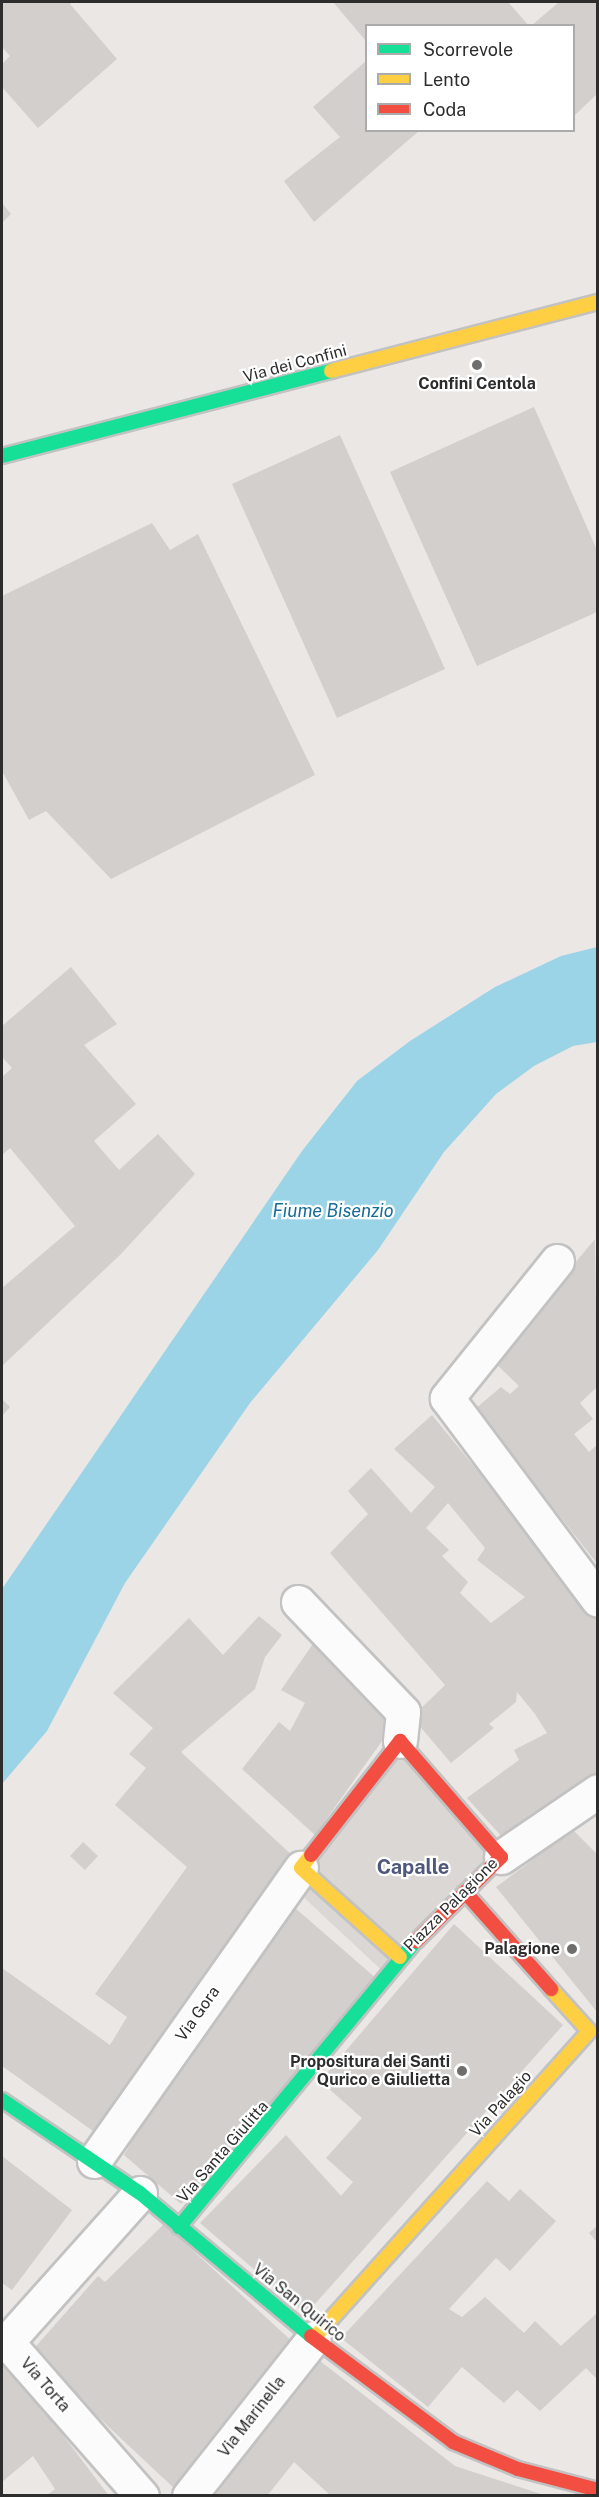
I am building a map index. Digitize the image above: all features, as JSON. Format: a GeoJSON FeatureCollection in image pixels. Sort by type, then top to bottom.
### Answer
{"type":"FeatureCollection","features":[{"type":"Feature","properties":{"kind":"street","name":"Via dei Confini"},"geometry":{"type":"LineString","coordinates":[[2,456],[597,302]]}},
{"type":"Feature","properties":{"kind":"street"},"geometry":{"type":"LineString","coordinates":[[557,1261],[447,1398],[597,1600]]}},
{"type":"Feature","properties":{"kind":"street"},"geometry":{"type":"LineString","coordinates":[[298,1602],[403,1712],[400,1741],[301,1868]]}},
{"type":"Feature","properties":{"kind":"street","name":"Piazza Palagione"},"geometry":{"type":"LineString","coordinates":[[301,1868],[400,1957],[501,1857],[400,1741]]}},
{"type":"Feature","properties":{"kind":"street"},"geometry":{"type":"LineString","coordinates":[[501,1857],[597,1791]]}},
{"type":"Feature","properties":{"kind":"street","name":"Via Gora"},"geometry":{"type":"LineString","coordinates":[[94,2161],[301,1868]]}},
{"type":"Feature","properties":{"kind":"street","name":"Via Palagio"},"geometry":{"type":"LineString","coordinates":[[314,2338],[589,2031],[465,1892]]}},
{"type":"Feature","properties":{"kind":"street","name":"Via Santa Giulitta"},"geometry":{"type":"LineString","coordinates":[[179,2227],[297,2091],[400,1957]]}},
{"type":"Feature","properties":{"kind":"street","name":"Via San Quirico"},"geometry":{"type":"LineString","coordinates":[[2,2100],[140,2193],[314,2338],[453,2442],[518,2469],[597,2490]]}},
{"type":"Feature","properties":{"kind":"street","name":"Via Torta"},"geometry":{"type":"LineString","coordinates":[[140,2193],[8,2342],[142,2496]]}},
{"type":"Feature","properties":{"kind":"street","name":"Via Marinella"},"geometry":{"type":"LineString","coordinates":[[189,2496],[314,2338]]}},
{"type":"Feature","properties":{"kind":"shaded area"},"geometry":{"type":"Polygon","coordinates":[[[401,1729],[514,1857],[389,1977],[285,1880],[401,1729]]]}},
{"type":"Feature","properties":{"kind":"water","name":"Fiume Bisenzio"},"geometry":{"type":"Polygon","coordinates":[[[597,947],[597,1042],[573,1046],[534,1066],[496,1094],[444,1152],[378,1250],[250,1403],[125,1583],[47,1731],[2,1784],[2,1589],[302,1151],[357,1081],[410,1041],[495,987],[561,956],[597,947]]]}},
{"type":"Feature","properties":{"kind":"building"},"geometry":{"type":"Polygon","coordinates":[[[2,2],[73,2],[70,4],[117,59],[38,128],[2,87],[2,64],[10,56],[2,47],[2,2]]]}},
{"type":"Feature","properties":{"kind":"building"},"geometry":{"type":"Polygon","coordinates":[[[333,2],[508,2],[527,24],[365,24],[365,40],[333,2]]]}},
{"type":"Feature","properties":{"kind":"building"},"geometry":{"type":"Polygon","coordinates":[[[559,2],[597,2],[597,94],[575,115],[575,24],[533,24],[559,2]]]}},
{"type":"Feature","properties":{"kind":"building"},"geometry":{"type":"Polygon","coordinates":[[[365,62],[365,132],[418,132],[314,222],[284,181],[340,137],[313,107],[365,62]]]}},
{"type":"Feature","properties":{"kind":"building"},"geometry":{"type":"Polygon","coordinates":[[[2,203],[11,214],[2,223],[2,203]]]}},
{"type":"Feature","properties":{"kind":"building"},"geometry":{"type":"Polygon","coordinates":[[[534,407],[597,550],[597,612],[477,666],[390,472],[534,407]]]}},
{"type":"Feature","properties":{"kind":"building"},"geometry":{"type":"Polygon","coordinates":[[[340,435],[445,669],[337,718],[232,484],[340,435]]]}},
{"type":"Feature","properties":{"kind":"building"},"geometry":{"type":"Polygon","coordinates":[[[152,523],[170,550],[198,534],[315,775],[111,879],[46,811],[29,820],[2,771],[2,596],[152,523]]]}},
{"type":"Feature","properties":{"kind":"building"},"geometry":{"type":"Polygon","coordinates":[[[71,967],[117,1024],[84,1045],[136,1104],[94,1141],[119,1170],[158,1134],[195,1174],[120,1255],[2,1366],[2,1288],[75,1226],[10,1148],[2,1155],[2,1077],[12,1068],[2,1057],[2,1026],[71,967]]]}},
{"type":"Feature","properties":{"kind":"building"},"geometry":{"type":"Polygon","coordinates":[[[595,1239],[597,1387],[580,1403],[593,1419],[574,1434],[589,1452],[597,1445],[596,1562],[475,1409],[501,1387],[510,1394],[519,1386],[493,1361],[595,1239]]]}},
{"type":"Feature","properties":{"kind":"building"},"geometry":{"type":"Polygon","coordinates":[[[2,1399],[10,1407],[2,1416],[2,1399]]]}},
{"type":"Feature","properties":{"kind":"building"},"geometry":{"type":"Polygon","coordinates":[[[432,1415],[597,1617],[597,1773],[503,1838],[467,1798],[519,1760],[514,1750],[547,1733],[517,1692],[516,1702],[489,1724],[494,1728],[451,1763],[412,1717],[445,1685],[330,1553],[368,1514],[348,1491],[371,1468],[411,1513],[435,1487],[394,1449],[432,1415]],[[448,1503],[426,1528],[449,1550],[442,1556],[468,1582],[460,1593],[491,1623],[525,1597],[477,1560],[485,1548],[448,1503]]]}},
{"type":"Feature","properties":{"kind":"building"},"geometry":{"type":"Polygon","coordinates":[[[259,1616],[282,1635],[265,1657],[255,1689],[181,1752],[295,1858],[100,2136],[2,2066],[2,1968],[110,2045],[127,2017],[95,1994],[187,1867],[115,1805],[146,1768],[129,1754],[153,1728],[113,1693],[189,1618],[223,1655],[259,1616]]]}},
{"type":"Feature","properties":{"kind":"building"},"geometry":{"type":"Polygon","coordinates":[[[317,1638],[397,1720],[315,1835],[242,1769],[279,1722],[290,1731],[305,1703],[281,1690],[317,1638]]]}},
{"type":"Feature","properties":{"kind":"building","name":"Palagione"},"geometry":{"type":"Polygon","coordinates":[[[573,1830],[597,1854],[597,2012],[496,1887],[573,1830]]]}},
{"type":"Feature","properties":{"kind":"building"},"geometry":{"type":"Polygon","coordinates":[[[83,1842],[98,1856],[85,1870],[70,1856],[83,1842]]]}},
{"type":"Feature","properties":{"kind":"building"},"geometry":{"type":"Polygon","coordinates":[[[287,1901],[378,1980],[181,2204],[124,2155],[200,2023],[287,1901]]]}},
{"type":"Feature","properties":{"kind":"building"},"geometry":{"type":"Polygon","coordinates":[[[454,1924],[563,2025],[306,2314],[200,2223],[286,2135],[341,2196],[353,2182],[326,2158],[362,2118],[320,2081],[454,1924]]]}},
{"type":"Feature","properties":{"kind":"building"},"geometry":{"type":"Polygon","coordinates":[[[2,2156],[72,2210],[12,2290],[2,2283],[2,2156]]]}},
{"type":"Feature","properties":{"kind":"building"},"geometry":{"type":"Polygon","coordinates":[[[487,2181],[509,2201],[520,2189],[556,2221],[510,2271],[496,2258],[449,2309],[462,2317],[485,2297],[524,2333],[535,2321],[561,2346],[597,2313],[597,2379],[586,2368],[540,2411],[517,2390],[504,2403],[462,2367],[428,2407],[341,2338],[487,2181]]]}},
{"type":"Feature","properties":{"kind":"building"},"geometry":{"type":"Polygon","coordinates":[[[164,2224],[295,2344],[177,2491],[30,2353],[98,2276],[105,2282],[164,2224]]]}},
{"type":"Feature","properties":{"kind":"building"},"geometry":{"type":"Polygon","coordinates":[[[597,2226],[597,2242],[589,2233],[597,2226]]]}},
{"type":"Feature","properties":{"kind":"building"},"geometry":{"type":"Polygon","coordinates":[[[315,2357],[455,2466],[547,2496],[331,2496],[294,2462],[267,2496],[206,2496],[315,2357]]]}},
{"type":"Feature","properties":{"kind":"building"},"geometry":{"type":"Polygon","coordinates":[[[2,2364],[60,2431],[109,2496],[46,2496],[55,2489],[33,2456],[2,2482],[2,2364]]]}},
{"type":"Feature","properties":{"kind":"traffic: fast"},"geometry":{"type":"LineString","coordinates":[[2,456],[331,371]]}},
{"type":"Feature","properties":{"kind":"traffic: fast"},"geometry":{"type":"LineString","coordinates":[[179,2227],[416,1941]]}},
{"type":"Feature","properties":{"kind":"traffic: fast"},"geometry":{"type":"LineString","coordinates":[[2,2100],[140,2193],[311,2336]]}},
{"type":"Feature","properties":{"kind":"traffic: slow"},"geometry":{"type":"LineString","coordinates":[[331,371],[598,302]]}},
{"type":"Feature","properties":{"kind":"traffic: slow"},"geometry":{"type":"LineString","coordinates":[[311,1855],[301,1868],[400,1957]]}},
{"type":"Feature","properties":{"kind":"traffic: slow"},"geometry":{"type":"LineString","coordinates":[[314,2338],[589,2031],[551,1989]]}},
{"type":"Feature","properties":{"kind":"traffic: jam"},"geometry":{"type":"LineString","coordinates":[[311,1855],[400,1741],[501,1857],[416,1941]]}},
{"type":"Feature","properties":{"kind":"traffic: jam"},"geometry":{"type":"LineString","coordinates":[[465,1892],[551,1989]]}},
{"type":"Feature","properties":{"kind":"traffic: jam"},"geometry":{"type":"LineString","coordinates":[[311,2336],[453,2442],[518,2469],[598,2490]]}},
{"type":"Feature","properties":{"kind":"place","name":"Confini Centola"},"geometry":{"type":"Point","coordinates":[477,365]}},
{"type":"Feature","properties":{"kind":"place","name":"Palagione"},"geometry":{"type":"Point","coordinates":[572,1949]}},
{"type":"Feature","properties":{"kind":"place","name":"Propositura dei Santi Qurico e Giulietta"},"geometry":{"type":"Point","coordinates":[462,2071]}},
{"type":"Feature","properties":{"kind":"district","name":"Capalle"},"geometry":{"type":"Point","coordinates":[413,1867]}}]}
